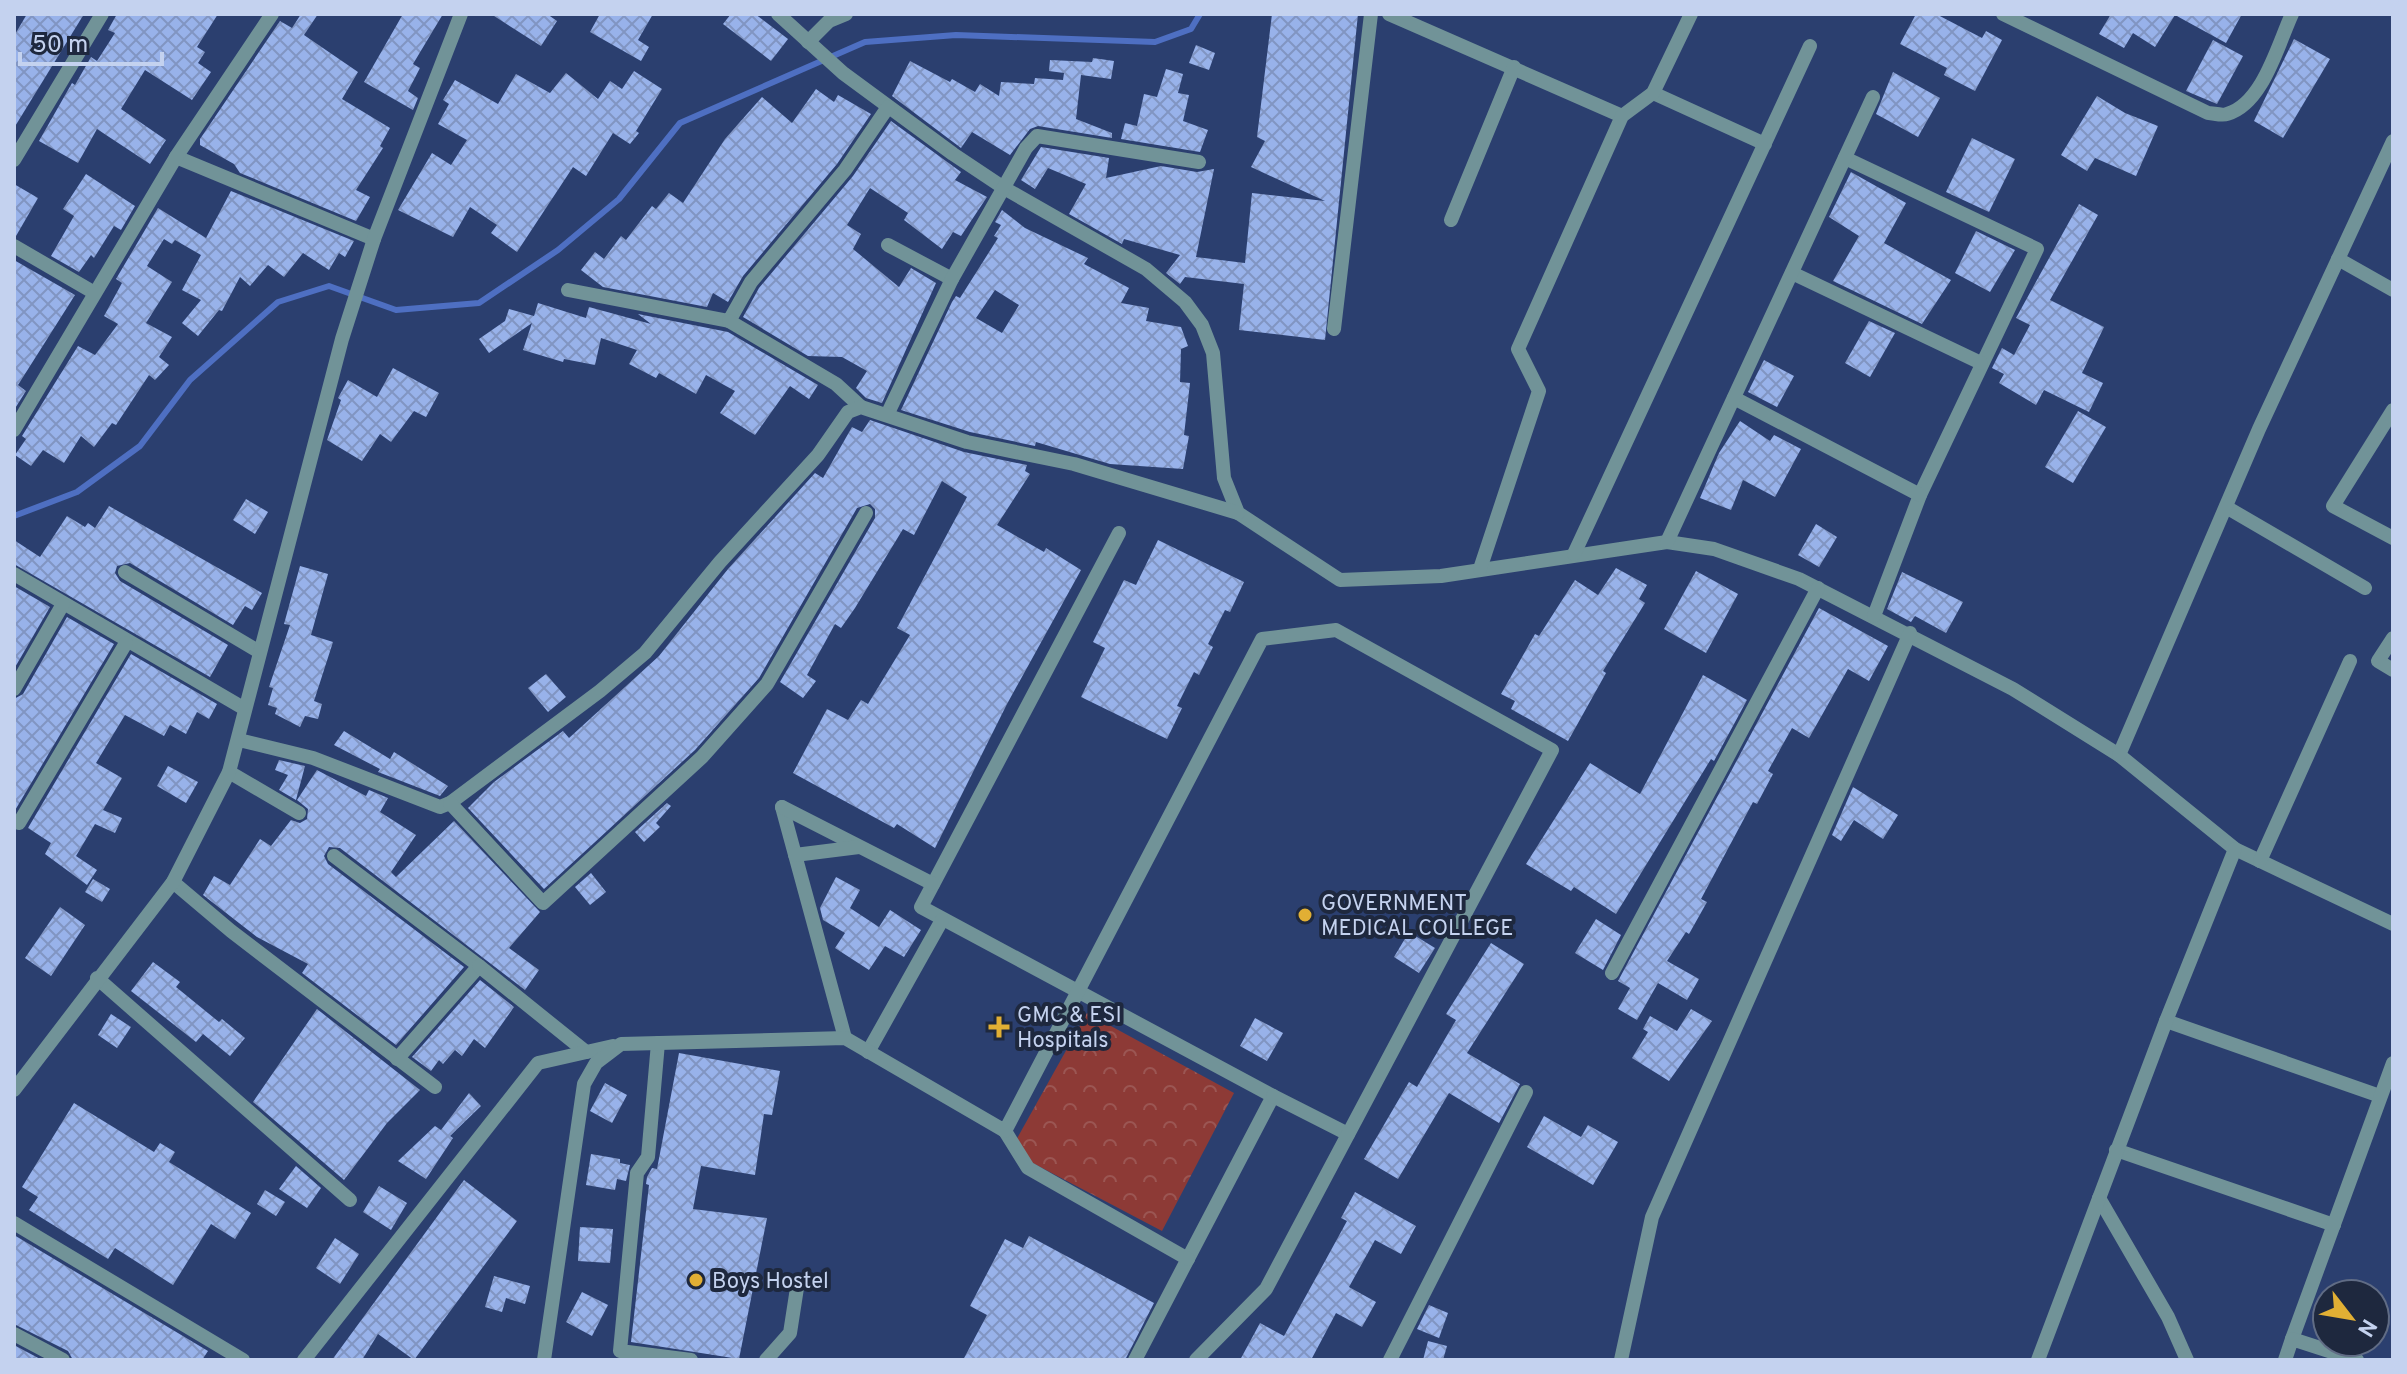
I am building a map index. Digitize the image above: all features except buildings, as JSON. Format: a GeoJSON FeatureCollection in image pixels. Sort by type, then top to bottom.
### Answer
{"type":"FeatureCollection","features":[{"type":"Feature","properties":{"kind":"street"},"geometry":{"type":"LineString","coordinates":[[14,160],[102,14]]}},
{"type":"Feature","properties":{"kind":"street"},"geometry":{"type":"LineString","coordinates":[[14,430],[93,292],[176,157],[272,14]]}},
{"type":"Feature","properties":{"kind":"street"},"geometry":{"type":"LineString","coordinates":[[14,1090],[173,882],[229,772],[258,651],[342,339],[374,239],[461,14]]}},
{"type":"Feature","properties":{"kind":"street"},"geometry":{"type":"LineString","coordinates":[[778,14],[843,73],[888,107],[1004,188],[1146,269],[1185,302],[1202,325],[1213,353],[1224,478],[1238,513]]}},
{"type":"Feature","properties":{"kind":"street"},"geometry":{"type":"LineString","coordinates":[[814,47],[829,21],[846,14]]}},
{"type":"Feature","properties":{"kind":"street"},"geometry":{"type":"LineString","coordinates":[[1334,329],[1371,14]]}},
{"type":"Feature","properties":{"kind":"street"},"geometry":{"type":"LineString","coordinates":[[1389,14],[1622,116]]}},
{"type":"Feature","properties":{"kind":"street"},"geometry":{"type":"LineString","coordinates":[[1480,569],[1539,391],[1518,349],[1622,116],[1653,93],[1691,14]]}},
{"type":"Feature","properties":{"kind":"street"},"geometry":{"type":"LineString","coordinates":[[2003,14],[2208,113],[2226,115],[2247,102],[2260,84],[2292,14]]}},
{"type":"Feature","properties":{"kind":"street"},"geometry":{"type":"LineString","coordinates":[[1574,554],[1810,46]]}},
{"type":"Feature","properties":{"kind":"street"},"geometry":{"type":"LineString","coordinates":[[1451,220],[1514,67]]}},
{"type":"Feature","properties":{"kind":"street"},"geometry":{"type":"LineString","coordinates":[[1653,93],[1765,144]]}},
{"type":"Feature","properties":{"kind":"street"},"geometry":{"type":"LineString","coordinates":[[1667,542],[1873,97]]}},
{"type":"Feature","properties":{"kind":"street"},"geometry":{"type":"LineString","coordinates":[[729,321],[751,282],[845,170],[888,107]]}},
{"type":"Feature","properties":{"kind":"street"},"geometry":{"type":"LineString","coordinates":[[887,415],[952,279],[1026,148],[1037,136],[1199,162]]}},
{"type":"Feature","properties":{"kind":"street"},"geometry":{"type":"LineString","coordinates":[[2119,755],[2226,507],[2393,141]]}},
{"type":"Feature","properties":{"kind":"street"},"geometry":{"type":"LineString","coordinates":[[176,157],[374,239]]}},
{"type":"Feature","properties":{"kind":"street"},"geometry":{"type":"LineString","coordinates":[[1845,158],[2037,249],[1920,495],[1874,616]]}},
{"type":"Feature","properties":{"kind":"street"},"geometry":{"type":"LineString","coordinates":[[888,245],[952,279]]}},
{"type":"Feature","properties":{"kind":"street"},"geometry":{"type":"LineString","coordinates":[[14,246],[93,292]]}},
{"type":"Feature","properties":{"kind":"street"},"geometry":{"type":"LineString","coordinates":[[2338,259],[2393,290]]}},
{"type":"Feature","properties":{"kind":"street"},"geometry":{"type":"LineString","coordinates":[[1792,273],[1981,363]]}},
{"type":"Feature","properties":{"kind":"street"},"geometry":{"type":"LineString","coordinates":[[568,290],[729,321],[836,384],[861,407],[967,442],[1074,464],[1238,513],[1340,580],[1441,576],[1667,542],[1714,549],[1818,588],[2013,689],[2119,755],[2235,849],[2393,924]]}},
{"type":"Feature","properties":{"kind":"street"},"geometry":{"type":"LineString","coordinates":[[1734,398],[1920,495]]}},
{"type":"Feature","properties":{"kind":"street"},"geometry":{"type":"LineString","coordinates":[[239,740],[313,758],[440,807],[450,803],[600,691],[645,653],[720,562],[818,455],[848,412],[861,407]]}},
{"type":"Feature","properties":{"kind":"street"},"geometry":{"type":"LineString","coordinates":[[2393,410],[2333,506],[2393,538]]}},
{"type":"Feature","properties":{"kind":"street"},"geometry":{"type":"LineString","coordinates":[[2226,507],[2365,588]]}},
{"type":"Feature","properties":{"kind":"street"},"geometry":{"type":"LineString","coordinates":[[450,803],[543,903],[702,757],[767,684],[866,513]]}},
{"type":"Feature","properties":{"kind":"street"},"geometry":{"type":"LineString","coordinates":[[1119,533],[921,907],[1348,1134]]}},
{"type":"Feature","properties":{"kind":"street"},"geometry":{"type":"LineString","coordinates":[[125,572],[258,651]]}},
{"type":"Feature","properties":{"kind":"street"},"geometry":{"type":"LineString","coordinates":[[14,574],[126,643],[245,709]]}},
{"type":"Feature","properties":{"kind":"street"},"geometry":{"type":"LineString","coordinates":[[1612,973],[1818,588]]}},
{"type":"Feature","properties":{"kind":"street"},"geometry":{"type":"LineString","coordinates":[[14,689],[63,604]]}},
{"type":"Feature","properties":{"kind":"street"},"geometry":{"type":"LineString","coordinates":[[1005,1131],[1262,639],[1336,630],[1552,750],[1266,1289],[1196,1360]]}},
{"type":"Feature","properties":{"kind":"street"},"geometry":{"type":"LineString","coordinates":[[1621,1360],[1652,1217],[1910,633]]}},
{"type":"Feature","properties":{"kind":"street"},"geometry":{"type":"LineString","coordinates":[[2393,638],[2378,661],[2393,670]]}},
{"type":"Feature","properties":{"kind":"street"},"geometry":{"type":"LineString","coordinates":[[19,823],[126,643]]}},
{"type":"Feature","properties":{"kind":"street"},"geometry":{"type":"LineString","coordinates":[[2260,861],[2350,661]]}},
{"type":"Feature","properties":{"kind":"street"},"geometry":{"type":"LineString","coordinates":[[229,772],[299,813]]}},
{"type":"Feature","properties":{"kind":"street"},"geometry":{"type":"LineString","coordinates":[[845,1038],[782,807],[933,884]]}},
{"type":"Feature","properties":{"kind":"street"},"geometry":{"type":"LineString","coordinates":[[795,855],[859,847]]}},
{"type":"Feature","properties":{"kind":"street"},"geometry":{"type":"LineString","coordinates":[[2038,1360],[2116,1150],[2235,849]]}},
{"type":"Feature","properties":{"kind":"street"},"geometry":{"type":"LineString","coordinates":[[334,856],[586,1052]]}},
{"type":"Feature","properties":{"kind":"street"},"geometry":{"type":"LineString","coordinates":[[173,882],[231,931],[435,1087]]}},
{"type":"Feature","properties":{"kind":"street"},"geometry":{"type":"LineString","coordinates":[[868,1052],[942,920]]}},
{"type":"Feature","properties":{"kind":"street"},"geometry":{"type":"LineString","coordinates":[[397,1059],[479,966]]}},
{"type":"Feature","properties":{"kind":"street"},"geometry":{"type":"LineString","coordinates":[[97,978],[350,1200]]}},
{"type":"Feature","properties":{"kind":"street"},"geometry":{"type":"LineString","coordinates":[[2166,1021],[2380,1096]]}},
{"type":"Feature","properties":{"kind":"street"},"geometry":{"type":"LineString","coordinates":[[304,1360],[538,1063],[621,1044],[845,1038],[1005,1131],[1028,1168],[1188,1259]]}},
{"type":"Feature","properties":{"kind":"street"},"geometry":{"type":"LineString","coordinates":[[658,1043],[648,1157],[637,1173],[620,1351],[691,1360]]}},
{"type":"Feature","properties":{"kind":"street"},"geometry":{"type":"LineString","coordinates":[[544,1360],[584,1084],[596,1063],[621,1044]]}},
{"type":"Feature","properties":{"kind":"street"},"geometry":{"type":"LineString","coordinates":[[2285,1360],[2393,1063]]}},
{"type":"Feature","properties":{"kind":"street"},"geometry":{"type":"LineString","coordinates":[[1390,1360],[1526,1092]]}},
{"type":"Feature","properties":{"kind":"street"},"geometry":{"type":"LineString","coordinates":[[1135,1360],[1273,1096]]}},
{"type":"Feature","properties":{"kind":"street"},"geometry":{"type":"LineString","coordinates":[[2116,1150],[2334,1225]]}},
{"type":"Feature","properties":{"kind":"street"},"geometry":{"type":"LineString","coordinates":[[2099,1198],[2168,1317],[2187,1360]]}},
{"type":"Feature","properties":{"kind":"street"},"geometry":{"type":"LineString","coordinates":[[14,1223],[243,1360]]}},
{"type":"Feature","properties":{"kind":"street"},"geometry":{"type":"LineString","coordinates":[[766,1360],[790,1333],[797,1288]]}},
{"type":"Feature","properties":{"kind":"street"},"geometry":{"type":"LineString","coordinates":[[14,1334],[63,1360]]}},
{"type":"Feature","properties":{"kind":"street"},"geometry":{"type":"LineString","coordinates":[[2292,1339],[2357,1360]]}},
{"type":"Feature","properties":{"kind":"green space"},"geometry":{"type":"Polygon","coordinates":[[[1087,1013],[1234,1093],[1162,1231],[1010,1151],[1087,1013]]]}},
{"type":"Feature","properties":{"kind":"waterway"},"geometry":{"type":"LineString","coordinates":[[14,516],[77,492],[140,446],[190,380],[278,302],[329,286],[396,310],[479,303],[558,250],[619,199],[680,123],[865,42],[956,35],[1155,42],[1191,29],[1200,14]]}},
{"type":"Feature","properties":{"kind":"place","name":"GOVERNMENT MEDICAL COLLEGE"},"geometry":{"type":"Point","coordinates":[1305,915]}},
{"type":"Feature","properties":{"kind":"place","name":"GMC & ESI Hospitals"},"geometry":{"type":"Point","coordinates":[999,1027]}},
{"type":"Feature","properties":{"kind":"place","name":"Boys Hostel"},"geometry":{"type":"Point","coordinates":[696,1280]}}]}
